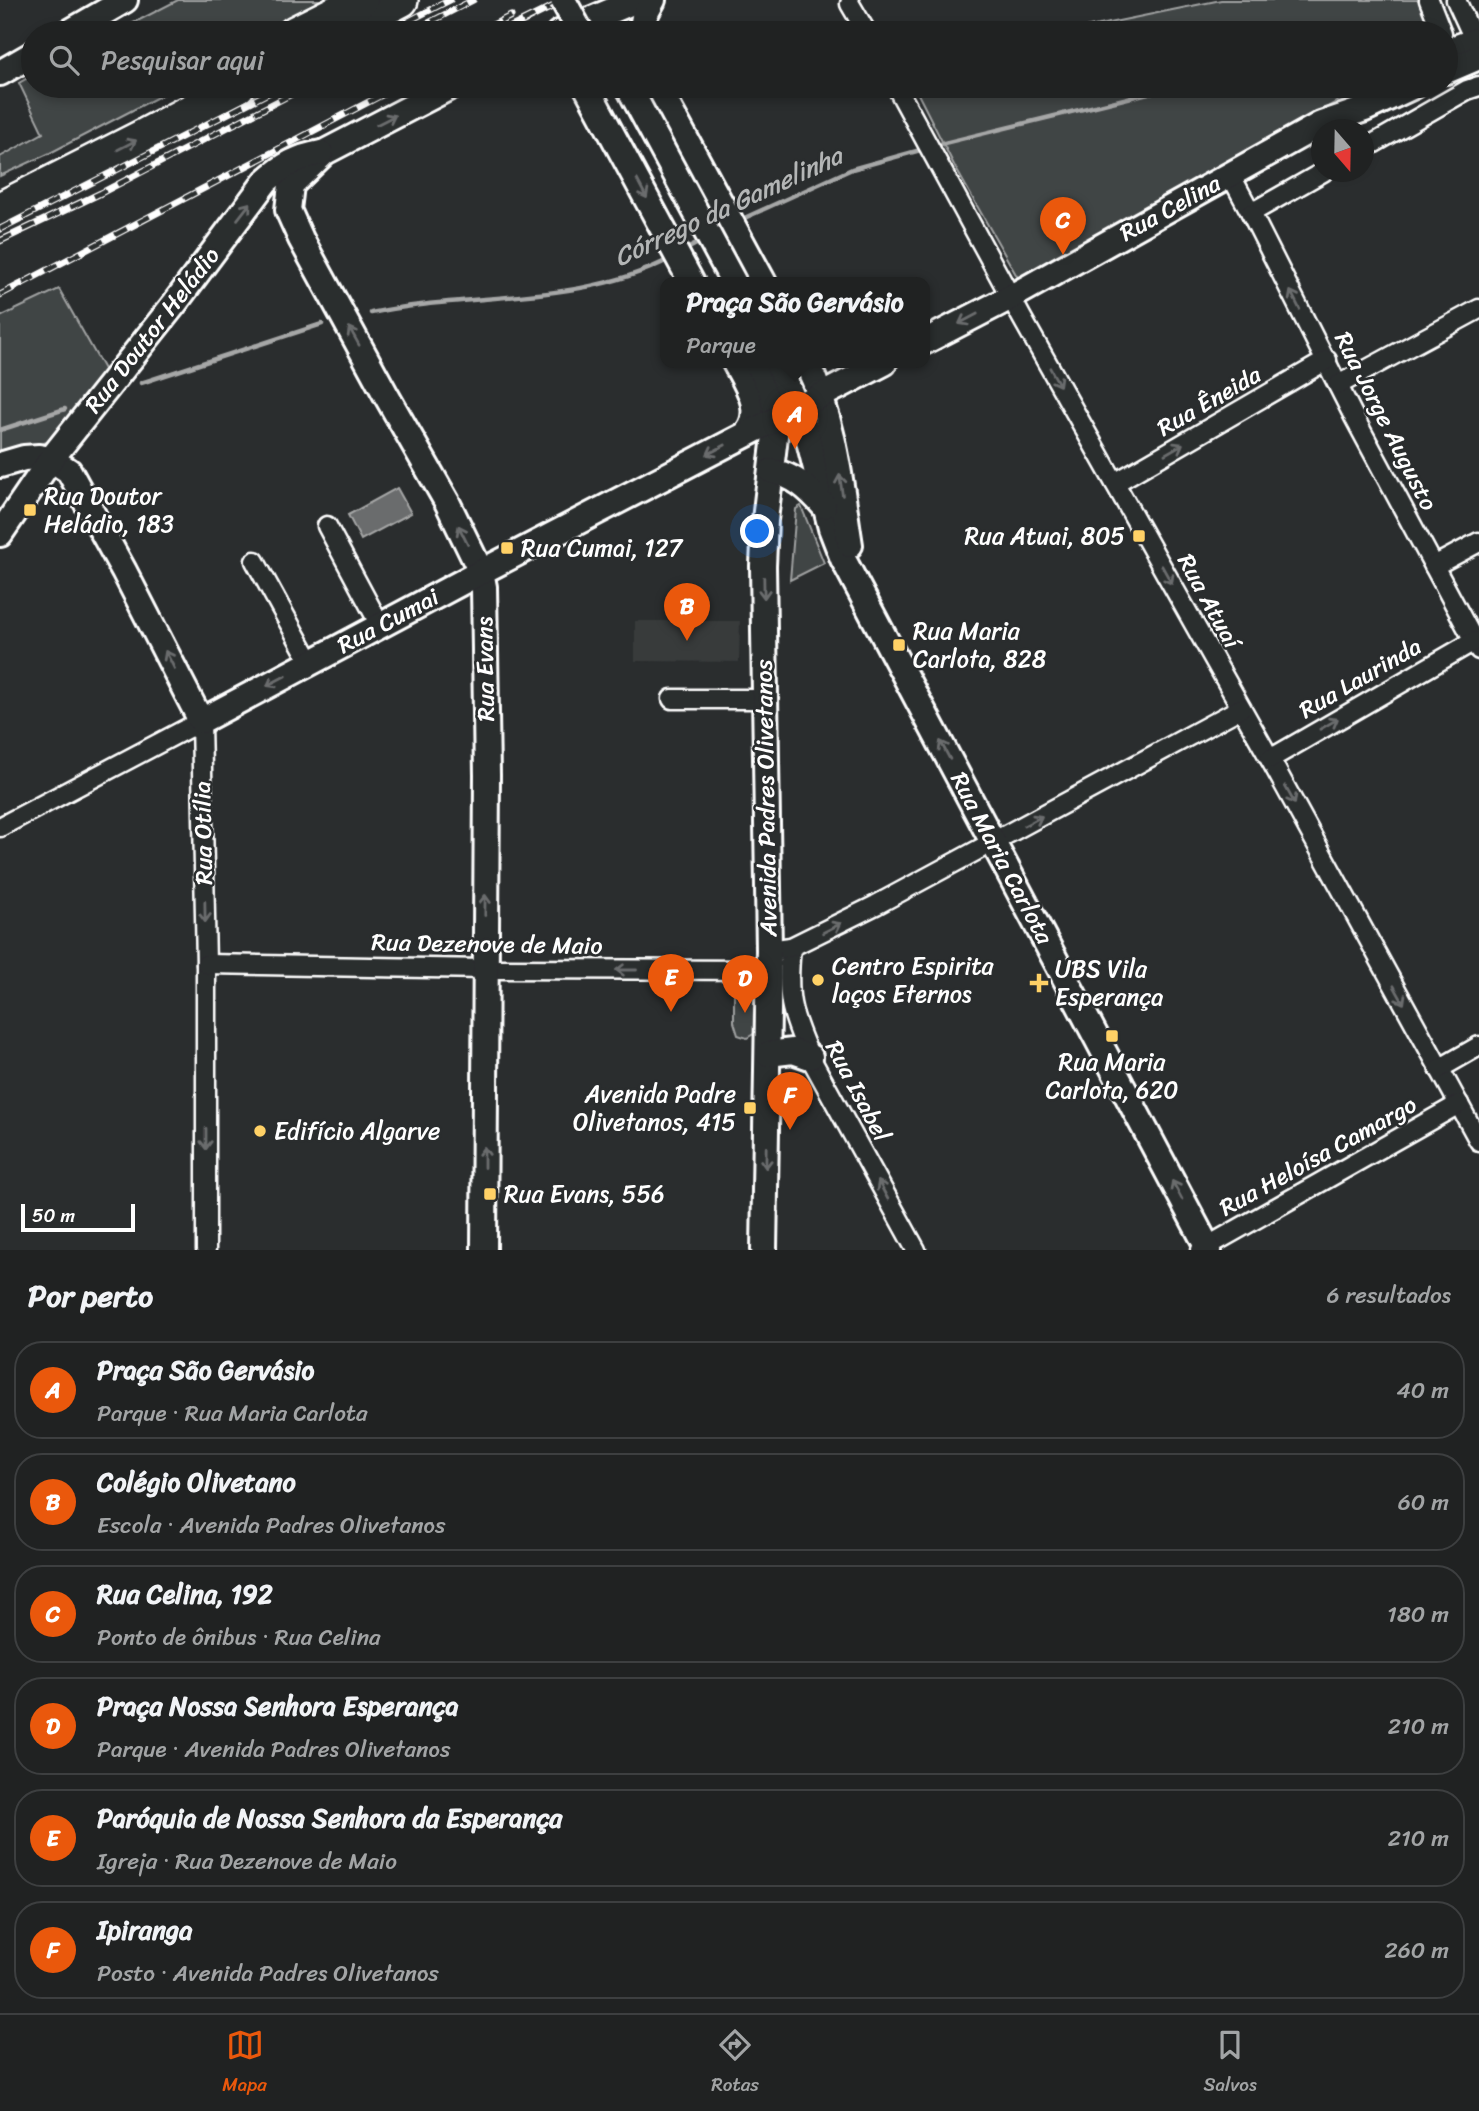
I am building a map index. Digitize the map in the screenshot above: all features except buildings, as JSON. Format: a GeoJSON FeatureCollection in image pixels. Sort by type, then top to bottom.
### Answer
{"type":"FeatureCollection","features":[{"type":"Feature","properties":{"kind":"highway"},"geometry":{"type":"LineString","coordinates":[[319,21],[361,0]]}},
{"type":"Feature","properties":{"kind":"highway"},"geometry":{"type":"LineString","coordinates":[[360,21],[401,0]]}},
{"type":"Feature","properties":{"kind":"highway"},"geometry":{"type":"LineString","coordinates":[[0,187],[169,98]]}},
{"type":"Feature","properties":{"kind":"highway"},"geometry":{"type":"LineString","coordinates":[[0,209],[215,98]]}},
{"type":"Feature","properties":{"kind":"street"},"geometry":{"type":"LineString","coordinates":[[89,21],[125,0]]}},
{"type":"Feature","properties":{"kind":"street"},"geometry":{"type":"LineString","coordinates":[[563,0],[574,21]]}},
{"type":"Feature","properties":{"kind":"street"},"geometry":{"type":"LineString","coordinates":[[582,0],[593,21]]}},
{"type":"Feature","properties":{"kind":"street"},"geometry":{"type":"LineString","coordinates":[[587,21],[637,0]]}},
{"type":"Feature","properties":{"kind":"street"},"geometry":{"type":"LineString","coordinates":[[643,21],[653,0]]}},
{"type":"Feature","properties":{"kind":"street"},"geometry":{"type":"LineString","coordinates":[[1429,0],[1437,21]]}},
{"type":"Feature","properties":{"kind":"street"},"geometry":{"type":"LineString","coordinates":[[1456,0],[1478,47]]}},
{"type":"Feature","properties":{"kind":"street"},"geometry":{"type":"LineString","coordinates":[[850,4],[860,21]]}},
{"type":"Feature","properties":{"kind":"street"},"geometry":{"type":"LineString","coordinates":[[1458,50],[1478,47]]}},
{"type":"Feature","properties":{"kind":"street"},"geometry":{"type":"LineString","coordinates":[[1458,62],[1478,47]]}},
{"type":"Feature","properties":{"kind":"street"},"geometry":{"type":"LineString","coordinates":[[0,73],[21,61]]}},
{"type":"Feature","properties":{"kind":"street"},"geometry":{"type":"LineString","coordinates":[[1458,95],[1479,86]]}},
{"type":"Feature","properties":{"kind":"street"},"geometry":{"type":"LineString","coordinates":[[326,152],[429,98]]}},
{"type":"Feature","properties":{"kind":"street"},"geometry":{"type":"LineString","coordinates":[[593,98],[681,263]]}},
{"type":"Feature","properties":{"kind":"street"},"geometry":{"type":"LineString","coordinates":[[616,98],[712,277]]}},
{"type":"Feature","properties":{"kind":"street"},"geometry":{"type":"LineString","coordinates":[[634,98],[731,277]]}},
{"type":"Feature","properties":{"kind":"street"},"geometry":{"type":"LineString","coordinates":[[663,98],[758,273]]}},
{"type":"Feature","properties":{"kind":"street","name":"Rua Atuaí"},"geometry":{"type":"LineString","coordinates":[[902,98],[1479,1141]]}},
{"type":"Feature","properties":{"kind":"street","name":"Rua Celina"},"geometry":{"type":"LineString","coordinates":[[1327,119],[1352,98]]}},
{"type":"Feature","properties":{"kind":"street","name":"Rua Celina"},"geometry":{"type":"LineString","coordinates":[[1336,119],[1388,98]]}},
{"type":"Feature","properties":{"kind":"street"},"geometry":{"type":"LineString","coordinates":[[1374,143],[1453,98]]}},
{"type":"Feature","properties":{"kind":"street"},"geometry":{"type":"LineString","coordinates":[[617,142],[625,127],[638,116],[654,111],[671,113]]}},
{"type":"Feature","properties":{"kind":"street","name":"Rua Celina"},"geometry":{"type":"LineString","coordinates":[[930,339],[1311,129]]}},
{"type":"Feature","properties":{"kind":"street","name":"Rua Doutor Heládio"},"geometry":{"type":"LineString","coordinates":[[0,534],[51,459],[175,303],[266,181],[281,167],[300,157],[326,152]]}},
{"type":"Feature","properties":{"kind":"street","name":"Rua Evans"},"geometry":{"type":"LineString","coordinates":[[326,152],[292,185],[288,210],[447,502],[481,572],[484,587],[484,1250]]}},
{"type":"Feature","properties":{"kind":"street","name":"Rua Celina"},"geometry":{"type":"LineString","coordinates":[[1230,174],[1251,213],[1311,179]]}},
{"type":"Feature","properties":{"kind":"street","name":"Rua Jorge Augusto"},"geometry":{"type":"LineString","coordinates":[[1251,213],[1338,385],[1476,645]]}},
{"type":"Feature","properties":{"kind":"street"},"geometry":{"type":"LineString","coordinates":[[1338,385],[1479,309]]}},
{"type":"Feature","properties":{"kind":"street","name":"Rua Êneida"},"geometry":{"type":"LineString","coordinates":[[1115,483],[1327,360]]}},
{"type":"Feature","properties":{"kind":"street"},"geometry":{"type":"LineString","coordinates":[[738,368],[748,387],[755,415],[754,425],[747,433]]}},
{"type":"Feature","properties":{"kind":"street","name":"Rua Maria Carlota"},"geometry":{"type":"LineString","coordinates":[[809,368],[822,397],[840,478],[854,577]]}},
{"type":"Feature","properties":{"kind":"street"},"geometry":{"type":"LineString","coordinates":[[787,413],[875,368]]}},
{"type":"Feature","properties":{"kind":"street","name":"Avenida Padres Olivetanos"},"geometry":{"type":"LineString","coordinates":[[764,1250],[768,1054],[776,955],[763,566],[771,471],[787,413],[778,378]]}},
{"type":"Feature","properties":{"kind":"street","name":"Rua Cumai"},"geometry":{"type":"LineString","coordinates":[[0,827],[201,721],[307,656],[380,625],[787,413]]}},
{"type":"Feature","properties":{"kind":"street","name":"Rua Maria Carlota"},"geometry":{"type":"LineString","coordinates":[[787,413],[812,452],[838,547],[1206,1249]]}},
{"type":"Feature","properties":{"kind":"street"},"geometry":{"type":"LineString","coordinates":[[0,465],[24,458],[51,459]]}},
{"type":"Feature","properties":{"kind":"street","name":"Rua Otília"},"geometry":{"type":"LineString","coordinates":[[51,459],[69,471],[80,489],[201,721],[206,964],[206,1250]]}},
{"type":"Feature","properties":{"kind":"street"},"geometry":{"type":"LineString","coordinates":[[771,471],[782,473],[803,484],[825,507]]}},
{"type":"Feature","properties":{"kind":"street"},"geometry":{"type":"LineString","coordinates":[[327,526],[380,625]]}},
{"type":"Feature","properties":{"kind":"street"},"geometry":{"type":"LineString","coordinates":[[1434,566],[1479,542]]}},
{"type":"Feature","properties":{"kind":"street"},"geometry":{"type":"LineString","coordinates":[[255,561],[307,656]]}},
{"type":"Feature","properties":{"kind":"street","name":"Rua Laurinda"},"geometry":{"type":"LineString","coordinates":[[1270,759],[1476,645]]}},
{"type":"Feature","properties":{"kind":"street"},"geometry":{"type":"LineString","coordinates":[[672,699],[766,699]]}},
{"type":"Feature","properties":{"kind":"street","name":"Rua Dezenove de Maio"},"geometry":{"type":"LineString","coordinates":[[206,964],[484,969],[776,955],[876,905],[1241,708]]}},
{"type":"Feature","properties":{"kind":"street","name":"Rua Isabel"},"geometry":{"type":"LineString","coordinates":[[776,955],[789,969],[790,1005],[810,1056],[916,1250]]}},
{"type":"Feature","properties":{"kind":"street"},"geometry":{"type":"LineString","coordinates":[[1439,1069],[1479,1046]]}},
{"type":"Feature","properties":{"kind":"street"},"geometry":{"type":"LineString","coordinates":[[768,1054],[793,1051],[810,1056]]}},
{"type":"Feature","properties":{"kind":"street","name":"Rua Heloísa Camargo"},"geometry":{"type":"LineString","coordinates":[[1206,1249],[1459,1104]]}},
{"type":"Feature","properties":{"kind":"shaded area"},"geometry":{"type":"Polygon","coordinates":[[[178,0],[343,0],[303,21],[137,21],[178,0]]]}},
{"type":"Feature","properties":{"kind":"shaded area"},"geometry":{"type":"Polygon","coordinates":[[[1221,0],[1421,0],[1427,21],[1119,21],[1221,0]]]}},
{"type":"Feature","properties":{"kind":"shaded area"},"geometry":{"type":"Polygon","coordinates":[[[26,98],[156,98],[0,176],[0,157],[43,133],[26,98]]]}},
{"type":"Feature","properties":{"kind":"shaded area"},"geometry":{"type":"Polygon","coordinates":[[[920,98],[1343,98],[1053,264],[1018,278],[955,167],[920,98]]]}},
{"type":"Feature","properties":{"kind":"shaded area"},"geometry":{"type":"Polygon","coordinates":[[[59,289],[105,371],[54,440],[0,456],[0,317],[59,289]]]}},
{"type":"Feature","properties":{"kind":"shaded area"},"geometry":{"type":"Polygon","coordinates":[[[397,488],[411,513],[361,540],[348,515],[397,488]]]}},
{"type":"Feature","properties":{"kind":"shaded area"},"geometry":{"type":"Polygon","coordinates":[[[801,506],[824,563],[790,580],[796,509],[801,506]]]}},
{"type":"Feature","properties":{"kind":"shaded area"},"geometry":{"type":"Polygon","coordinates":[[[635,621],[740,621],[739,662],[635,661],[635,621]]]}},
{"type":"Feature","properties":{"kind":"shaded area"},"geometry":{"type":"Polygon","coordinates":[[[734,981],[758,981],[755,1033],[747,1038],[738,1035],[734,1022],[734,981]]]}},
{"type":"Feature","properties":{"kind":"waterway","name":"Córrego da Gamelinha"},"geometry":{"type":"LineString","coordinates":[[932,146],[1128,98]]}},
{"type":"Feature","properties":{"kind":"waterway","name":"Córrego da Gamelinha"},"geometry":{"type":"LineString","coordinates":[[740,220],[852,169],[924,149]]}},
{"type":"Feature","properties":{"kind":"waterway","name":"Córrego da Gamelinha"},"geometry":{"type":"LineString","coordinates":[[685,250],[702,241]]}},
{"type":"Feature","properties":{"kind":"waterway","name":"Córrego da Gamelinha"},"geometry":{"type":"LineString","coordinates":[[371,313],[446,302],[563,291],[601,284],[637,273],[671,258]]}},
{"type":"Feature","properties":{"kind":"waterway","name":"Córrego da Gamelinha"},"geometry":{"type":"LineString","coordinates":[[141,383],[322,324]]}},
{"type":"Feature","properties":{"kind":"waterway","name":"Córrego da Gamelinha"},"geometry":{"type":"LineString","coordinates":[[0,430],[65,409]]}},
{"type":"Feature","properties":{"kind":"railway"},"geometry":{"type":"LineString","coordinates":[[409,21],[450,0]]}},
{"type":"Feature","properties":{"kind":"railway"},"geometry":{"type":"LineString","coordinates":[[432,21],[473,0]]}},
{"type":"Feature","properties":{"kind":"railway"},"geometry":{"type":"LineString","coordinates":[[523,21],[566,0]]}},
{"type":"Feature","properties":{"kind":"railway"},"geometry":{"type":"LineString","coordinates":[[501,21],[511,16]]}},
{"type":"Feature","properties":{"kind":"railway"},"geometry":{"type":"LineString","coordinates":[[0,229],[258,98]]}},
{"type":"Feature","properties":{"kind":"railway"},"geometry":{"type":"LineString","coordinates":[[0,241],[101,193],[284,98]]}},
{"type":"Feature","properties":{"kind":"railway"},"geometry":{"type":"LineString","coordinates":[[0,295],[376,98]]}},
{"type":"Feature","properties":{"kind":"place","name":"Rua Celina, 192"},"geometry":{"type":"Point","coordinates":[1063,255]}},
{"type":"Feature","properties":{"kind":"place","name":"Praça São Gervásio"},"geometry":{"type":"Point","coordinates":[795,449]}},
{"type":"Feature","properties":{"kind":"place","name":"Rua Doutor Heládio, 183"},"geometry":{"type":"Point","coordinates":[30,510]}},
{"type":"Feature","properties":{"kind":"place","name":"Rua Atuai, 805"},"geometry":{"type":"Point","coordinates":[1139,536]}},
{"type":"Feature","properties":{"kind":"place","name":"Rua Cumai, 127"},"geometry":{"type":"Point","coordinates":[507,548]}},
{"type":"Feature","properties":{"kind":"place","name":"Colégio Olivetano"},"geometry":{"type":"Point","coordinates":[687,641]}},
{"type":"Feature","properties":{"kind":"place","name":"Rua Maria Carlota, 828"},"geometry":{"type":"Point","coordinates":[899,645]}},
{"type":"Feature","properties":{"kind":"place","name":"Centro Espirita laços Eternos"},"geometry":{"type":"Point","coordinates":[818,980]}},
{"type":"Feature","properties":{"kind":"place","name":"UBS Vila Esperança"},"geometry":{"type":"Point","coordinates":[1039,983]}},
{"type":"Feature","properties":{"kind":"place","name":"Paróquia de Nossa Senhora da Esperança"},"geometry":{"type":"Point","coordinates":[671,1012]}},
{"type":"Feature","properties":{"kind":"place","name":"Praça Nossa Senhora Esperança"},"geometry":{"type":"Point","coordinates":[745,1013]}},
{"type":"Feature","properties":{"kind":"place","name":"Rua Maria Carlota, 620"},"geometry":{"type":"Point","coordinates":[1112,1036]}},
{"type":"Feature","properties":{"kind":"place","name":"Avenida Padre Olivetanos, 415"},"geometry":{"type":"Point","coordinates":[750,1108]}},
{"type":"Feature","properties":{"kind":"place","name":"Ipiranga"},"geometry":{"type":"Point","coordinates":[790,1130]}},
{"type":"Feature","properties":{"kind":"place","name":"Edifício Algarve"},"geometry":{"type":"Point","coordinates":[260,1131]}},
{"type":"Feature","properties":{"kind":"place","name":"Rua Evans, 556"},"geometry":{"type":"Point","coordinates":[490,1194]}}]}
